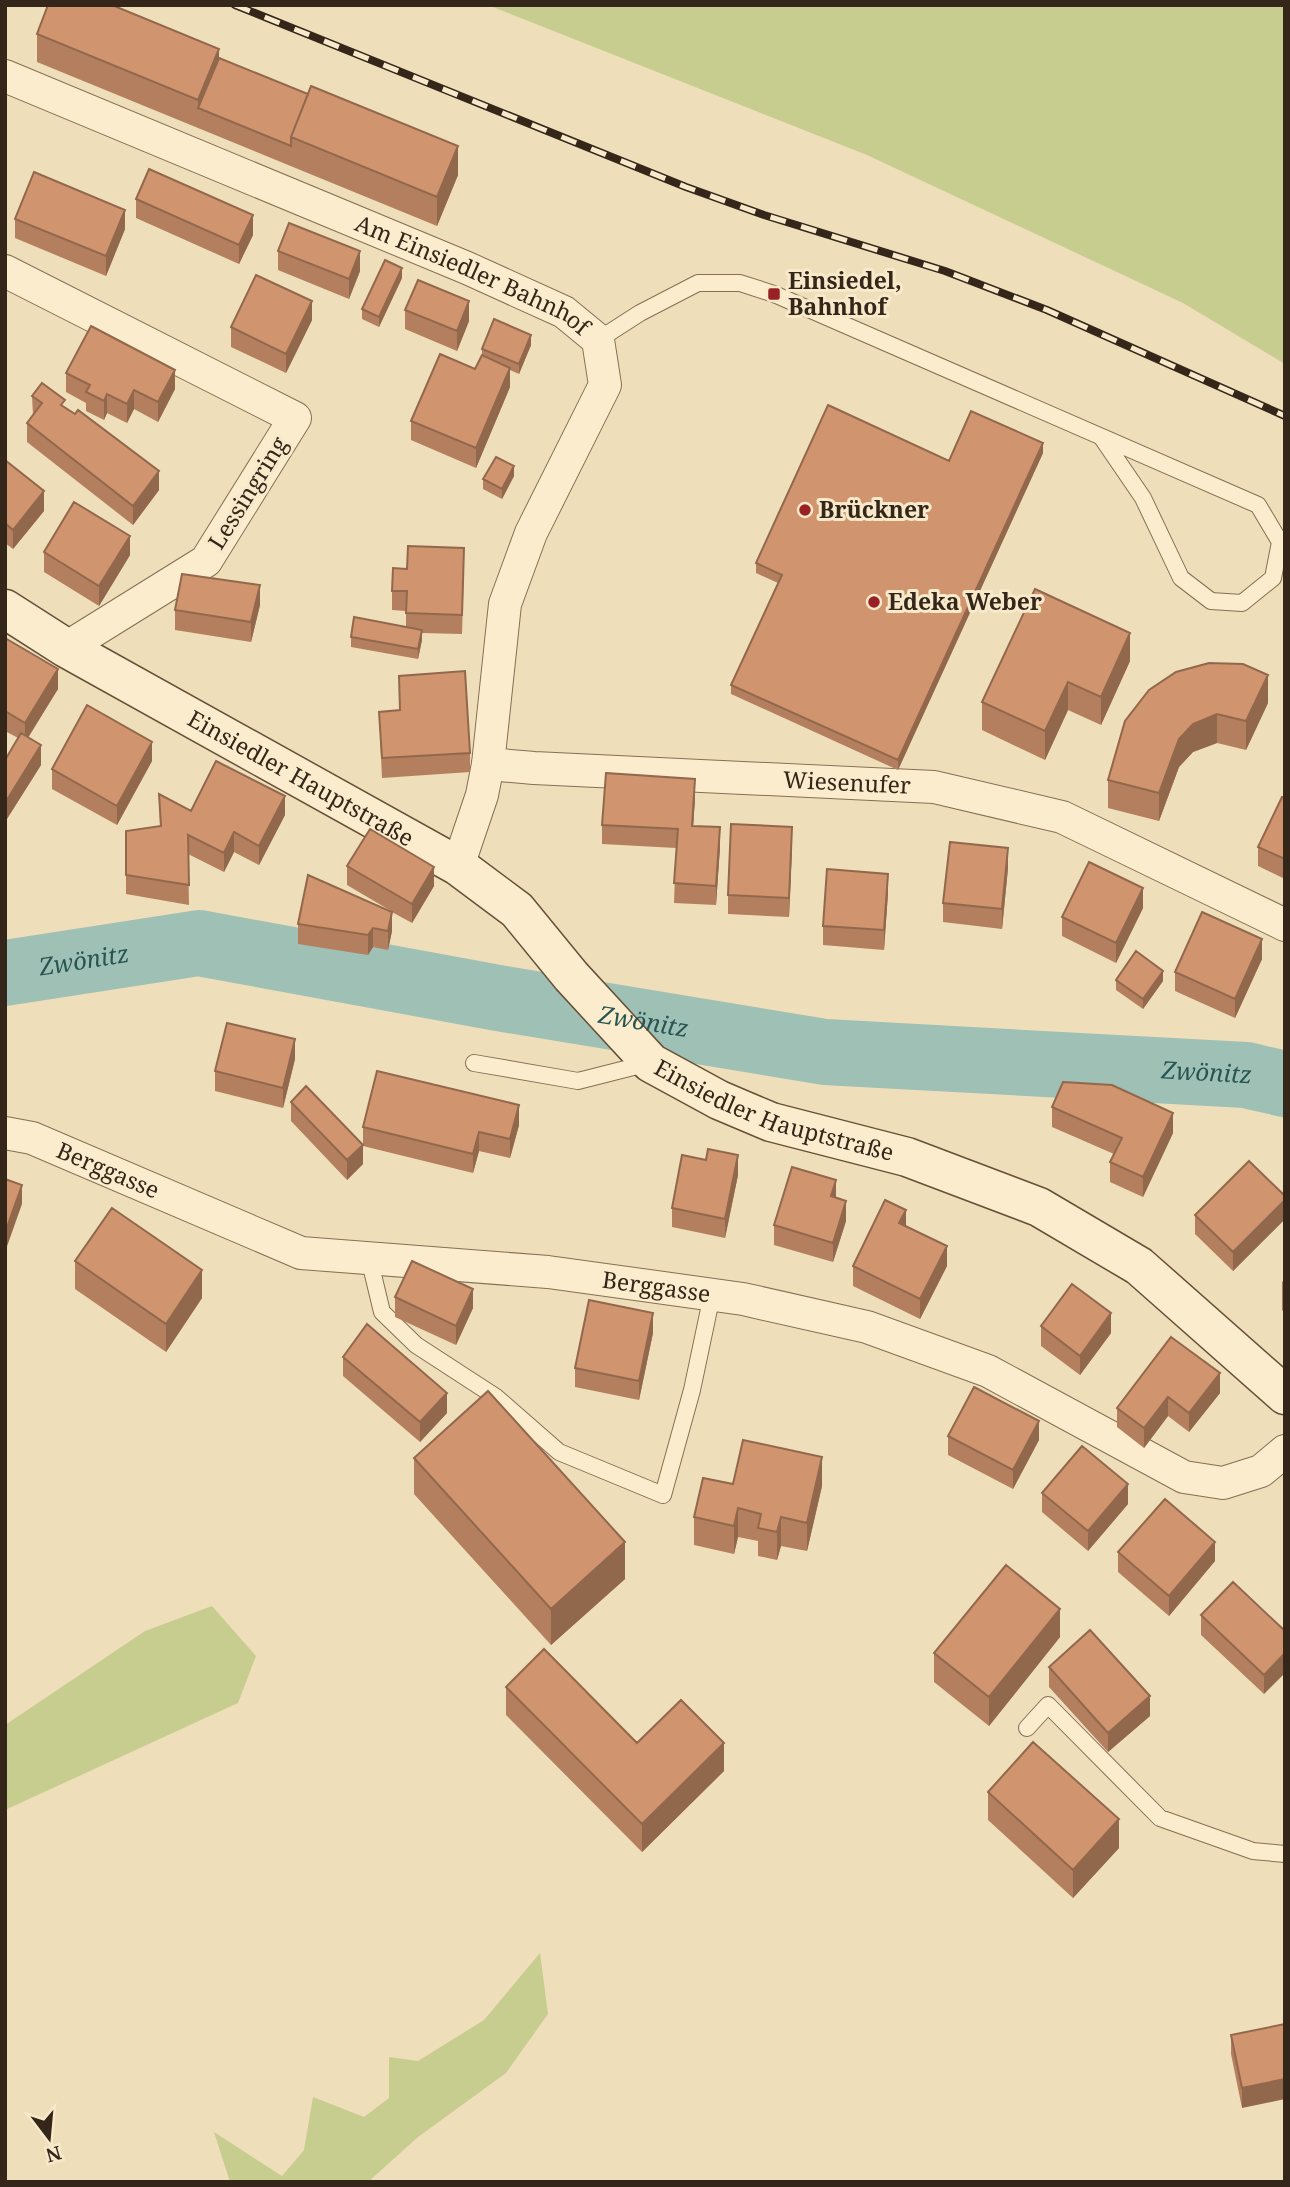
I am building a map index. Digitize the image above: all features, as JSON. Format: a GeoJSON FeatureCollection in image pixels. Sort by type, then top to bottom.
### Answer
{"type":"FeatureCollection","features":[{"type":"Feature","properties":{"kind":"main road","name":"Einsiedler Hauptstraße"},"geometry":{"type":"LineString","coordinates":[[5,609],[65,648],[458,866],[517,910],[571,976],[651,1063],[719,1100],[771,1122],[907,1157],[1039,1207],[1139,1266],[1285,1395]]}},
{"type":"Feature","properties":{"kind":"street","name":"Am Einsiedler Bahnhof"},"geometry":{"type":"LineString","coordinates":[[5,76],[565,312],[598,340],[605,385],[531,533],[505,604],[488,764]]}},
{"type":"Feature","properties":{"kind":"street","name":"Lessingring"},"geometry":{"type":"LineString","coordinates":[[5,271],[295,418],[206,561],[65,648]]}},
{"type":"Feature","properties":{"kind":"street"},"geometry":{"type":"LineString","coordinates":[[458,866],[482,795],[488,764]]}},
{"type":"Feature","properties":{"kind":"street","name":"Wiesenufer"},"geometry":{"type":"LineString","coordinates":[[488,764],[934,787],[1062,817],[1285,925]]}},
{"type":"Feature","properties":{"kind":"street","name":"Berggasse"},"geometry":{"type":"LineString","coordinates":[[5,1133],[32,1138],[302,1253],[548,1272],[712,1295],[867,1326],[988,1371],[1184,1477],[1223,1483],[1261,1471],[1285,1451]]}},
{"type":"Feature","properties":{"kind":"lane"},"geometry":{"type":"LineString","coordinates":[[598,340],[640,313],[698,283],[740,284],[774,294],[1258,505],[1280,542],[1273,578],[1242,603],[1211,601],[1181,578],[1143,498],[1102,438]]}},
{"type":"Feature","properties":{"kind":"lane"},"geometry":{"type":"LineString","coordinates":[[474,1063],[578,1081],[651,1063]]}},
{"type":"Feature","properties":{"kind":"lane"},"geometry":{"type":"LineString","coordinates":[[369,1258],[382,1312],[416,1346],[496,1397],[559,1452],[663,1495],[692,1390],[712,1295]]}},
{"type":"Feature","properties":{"kind":"lane"},"geometry":{"type":"LineString","coordinates":[[1027,1728],[1048,1705],[1160,1818],[1253,1851],[1285,1854]]}},
{"type":"Feature","properties":{"kind":"green space"},"geometry":{"type":"Polygon","coordinates":[[[488,5],[1285,5],[1285,364],[1183,303],[867,155],[488,5]]]}},
{"type":"Feature","properties":{"kind":"green space"},"geometry":{"type":"Polygon","coordinates":[[[212,1606],[256,1656],[238,1703],[5,1810],[5,1725],[145,1631],[212,1606]]]}},
{"type":"Feature","properties":{"kind":"green space"},"geometry":{"type":"Polygon","coordinates":[[[540,1953],[548,2014],[506,2073],[418,2137],[368,2182],[230,2182],[214,2132],[282,2176],[304,2150],[313,2097],[364,2117],[389,2098],[389,2057],[418,2061],[484,2020],[540,1953]]]}},
{"type":"Feature","properties":{"kind":"building"},"geometry":{"type":"Polygon","coordinates":[[[48,5],[112,5],[219,49],[198,100],[37,34],[48,5]]]}},
{"type":"Feature","properties":{"kind":"building"},"geometry":{"type":"Polygon","coordinates":[[[219,58],[308,94],[291,137],[291,146],[198,108],[219,58]]]}},
{"type":"Feature","properties":{"kind":"building"},"geometry":{"type":"Polygon","coordinates":[[[311,86],[458,146],[437,197],[291,137],[311,86]]]}},
{"type":"Feature","properties":{"kind":"building"},"geometry":{"type":"Polygon","coordinates":[[[149,169],[253,215],[239,245],[136,199],[149,169]]]}},
{"type":"Feature","properties":{"kind":"building"},"geometry":{"type":"Polygon","coordinates":[[[34,172],[125,210],[106,256],[15,219],[34,172]]]}},
{"type":"Feature","properties":{"kind":"building"},"geometry":{"type":"Polygon","coordinates":[[[289,223],[360,251],[349,279],[278,251],[289,223]]]}},
{"type":"Feature","properties":{"kind":"building"},"geometry":{"type":"Polygon","coordinates":[[[385,260],[402,268],[379,317],[362,309],[385,260]]]}},
{"type":"Feature","properties":{"kind":"building"},"geometry":{"type":"Polygon","coordinates":[[[256,275],[312,301],[286,354],[231,327],[256,275]]]}},
{"type":"Feature","properties":{"kind":"building"},"geometry":{"type":"Polygon","coordinates":[[[418,280],[469,301],[457,331],[405,310],[418,280]]]}},
{"type":"Feature","properties":{"kind":"building"},"geometry":{"type":"Polygon","coordinates":[[[494,319],[531,335],[519,364],[482,349],[494,319]]]}},
{"type":"Feature","properties":{"kind":"building"},"geometry":{"type":"Polygon","coordinates":[[[91,326],[175,370],[158,402],[134,390],[127,404],[107,394],[104,401],[86,392],[90,385],[66,373],[91,326]]]}},
{"type":"Feature","properties":{"kind":"building"},"geometry":{"type":"Polygon","coordinates":[[[440,354],[475,369],[482,355],[510,368],[476,448],[411,421],[440,354]]]}},
{"type":"Feature","properties":{"kind":"building"},"geometry":{"type":"Polygon","coordinates":[[[42,383],[65,400],[61,405],[75,414],[78,410],[159,471],[133,506],[27,423],[42,403],[32,396],[42,383]]]}},
{"type":"Feature","properties":{"kind":"building","name":"Edeka Weber"},"geometry":{"type":"Polygon","coordinates":[[[828,405],[949,461],[971,411],[1043,443],[898,760],[731,685],[782,575],[756,563],[828,405]]]}},
{"type":"Feature","properties":{"kind":"building"},"geometry":{"type":"Polygon","coordinates":[[[496,457],[514,466],[502,489],[483,479],[496,457]]]}},
{"type":"Feature","properties":{"kind":"building"},"geometry":{"type":"Polygon","coordinates":[[[5,460],[44,491],[13,530],[5,523],[5,460]]]}},
{"type":"Feature","properties":{"kind":"building"},"geometry":{"type":"Polygon","coordinates":[[[74,502],[130,536],[99,586],[44,552],[74,502]]]}},
{"type":"Feature","properties":{"kind":"building"},"geometry":{"type":"Polygon","coordinates":[[[408,546],[464,548],[462,615],[406,613],[407,591],[392,591],[393,568],[407,569],[408,546]]]}},
{"type":"Feature","properties":{"kind":"building"},"geometry":{"type":"Polygon","coordinates":[[[182,574],[260,585],[251,622],[175,610],[182,574]]]}},
{"type":"Feature","properties":{"kind":"building"},"geometry":{"type":"Polygon","coordinates":[[[1035,589],[1130,633],[1101,697],[1068,682],[1045,731],[982,702],[1035,589]]]}},
{"type":"Feature","properties":{"kind":"building"},"geometry":{"type":"Polygon","coordinates":[[[354,617],[422,630],[418,649],[351,637],[354,617]]]}},
{"type":"Feature","properties":{"kind":"building"},"geometry":{"type":"Polygon","coordinates":[[[5,638],[58,669],[25,723],[5,711],[5,638]]]}},
{"type":"Feature","properties":{"kind":"building"},"geometry":{"type":"Polygon","coordinates":[[[1209,663],[1243,664],[1268,675],[1246,721],[1217,714],[1193,724],[1179,739],[1159,793],[1108,780],[1125,721],[1149,690],[1176,672],[1209,663]]]}},
{"type":"Feature","properties":{"kind":"building"},"geometry":{"type":"Polygon","coordinates":[[[465,671],[470,753],[382,758],[379,712],[400,710],[399,676],[465,671]]]}},
{"type":"Feature","properties":{"kind":"building"},"geometry":{"type":"Polygon","coordinates":[[[87,705],[152,742],[117,806],[52,769],[87,705]]]}},
{"type":"Feature","properties":{"kind":"building"},"geometry":{"type":"Polygon","coordinates":[[[21,733],[41,745],[5,803],[5,760],[21,733]]]}},
{"type":"Feature","properties":{"kind":"building"},"geometry":{"type":"Polygon","coordinates":[[[216,761],[285,796],[259,846],[234,832],[224,853],[188,835],[189,885],[126,875],[126,831],[161,826],[159,794],[191,811],[216,761]]]}},
{"type":"Feature","properties":{"kind":"building"},"geometry":{"type":"Polygon","coordinates":[[[606,773],[695,779],[692,826],[720,827],[716,886],[674,883],[678,829],[602,825],[606,773]]]}},
{"type":"Feature","properties":{"kind":"building"},"geometry":{"type":"Polygon","coordinates":[[[1282,797],[1285,798],[1285,859],[1258,847],[1282,797]]]}},
{"type":"Feature","properties":{"kind":"building"},"geometry":{"type":"Polygon","coordinates":[[[731,824],[792,827],[789,898],[728,895],[731,824]]]}},
{"type":"Feature","properties":{"kind":"building"},"geometry":{"type":"Polygon","coordinates":[[[370,829],[434,867],[412,904],[347,866],[370,829]]]}},
{"type":"Feature","properties":{"kind":"building"},"geometry":{"type":"Polygon","coordinates":[[[950,842],[1008,848],[1002,909],[943,903],[950,842]]]}},
{"type":"Feature","properties":{"kind":"building"},"geometry":{"type":"Polygon","coordinates":[[[1089,862],[1143,888],[1116,943],[1062,917],[1089,862]]]}},
{"type":"Feature","properties":{"kind":"building"},"geometry":{"type":"Polygon","coordinates":[[[827,869],[888,874],[884,930],[823,926],[827,869]]]}},
{"type":"Feature","properties":{"kind":"building"},"geometry":{"type":"Polygon","coordinates":[[[308,875],[392,912],[388,931],[373,928],[368,935],[298,924],[308,875]]]}},
{"type":"Feature","properties":{"kind":"building"},"geometry":{"type":"Polygon","coordinates":[[[1202,912],[1262,939],[1235,999],[1175,972],[1202,912]]]}},
{"type":"Feature","properties":{"kind":"building"},"geometry":{"type":"Polygon","coordinates":[[[1136,951],[1163,971],[1143,999],[1116,980],[1136,951]]]}},
{"type":"Feature","properties":{"kind":"building"},"geometry":{"type":"Polygon","coordinates":[[[227,1023],[295,1039],[283,1088],[215,1071],[227,1023]]]}},
{"type":"Feature","properties":{"kind":"building"},"geometry":{"type":"Polygon","coordinates":[[[377,1071],[519,1105],[510,1139],[479,1132],[473,1154],[363,1127],[377,1071]]]}},
{"type":"Feature","properties":{"kind":"building"},"geometry":{"type":"Polygon","coordinates":[[[1063,1082],[1112,1085],[1173,1113],[1143,1177],[1110,1162],[1122,1138],[1052,1107],[1063,1082]]]}},
{"type":"Feature","properties":{"kind":"building"},"geometry":{"type":"Polygon","coordinates":[[[306,1086],[363,1145],[347,1160],[291,1102],[306,1086]]]}},
{"type":"Feature","properties":{"kind":"building"},"geometry":{"type":"Polygon","coordinates":[[[708,1149],[738,1155],[725,1219],[672,1208],[682,1155],[706,1160],[708,1149]]]}},
{"type":"Feature","properties":{"kind":"building"},"geometry":{"type":"Polygon","coordinates":[[[1249,1161],[1285,1196],[1285,1200],[1233,1252],[1195,1215],[1249,1161]]]}},
{"type":"Feature","properties":{"kind":"building"},"geometry":{"type":"Polygon","coordinates":[[[792,1167],[836,1180],[831,1196],[846,1201],[833,1243],[774,1225],[792,1167]]]}},
{"type":"Feature","properties":{"kind":"building"},"geometry":{"type":"Polygon","coordinates":[[[5,1179],[22,1185],[5,1233],[5,1179]]]}},
{"type":"Feature","properties":{"kind":"building"},"geometry":{"type":"Polygon","coordinates":[[[885,1200],[906,1210],[899,1223],[947,1246],[920,1299],[853,1266],[885,1200]]]}},
{"type":"Feature","properties":{"kind":"building"},"geometry":{"type":"Polygon","coordinates":[[[112,1208],[202,1270],[166,1324],[75,1261],[112,1208]]]}},
{"type":"Feature","properties":{"kind":"building"},"geometry":{"type":"Polygon","coordinates":[[[412,1261],[473,1289],[456,1326],[395,1297],[412,1261]]]}},
{"type":"Feature","properties":{"kind":"building"},"geometry":{"type":"Polygon","coordinates":[[[1072,1284],[1111,1313],[1080,1356],[1041,1326],[1072,1284]]]}},
{"type":"Feature","properties":{"kind":"building"},"geometry":{"type":"Polygon","coordinates":[[[589,1300],[653,1313],[639,1381],[575,1368],[589,1300]]]}},
{"type":"Feature","properties":{"kind":"building"},"geometry":{"type":"Polygon","coordinates":[[[367,1324],[447,1393],[420,1422],[343,1357],[367,1324]]]}},
{"type":"Feature","properties":{"kind":"building"},"geometry":{"type":"Polygon","coordinates":[[[1171,1337],[1220,1373],[1189,1413],[1168,1397],[1144,1428],[1117,1408],[1171,1337]]]}},
{"type":"Feature","properties":{"kind":"building"},"geometry":{"type":"Polygon","coordinates":[[[974,1387],[1039,1421],[1013,1470],[948,1436],[974,1387]]]}},
{"type":"Feature","properties":{"kind":"building"},"geometry":{"type":"Polygon","coordinates":[[[488,1391],[625,1542],[551,1609],[414,1458],[488,1391]]]}},
{"type":"Feature","properties":{"kind":"building"},"geometry":{"type":"Polygon","coordinates":[[[743,1440],[822,1457],[807,1523],[781,1517],[777,1532],[758,1528],[761,1514],[738,1508],[734,1526],[694,1517],[703,1478],[733,1484],[743,1440]]]}},
{"type":"Feature","properties":{"kind":"building"},"geometry":{"type":"Polygon","coordinates":[[[1082,1446],[1128,1484],[1088,1531],[1042,1493],[1082,1446]]]}},
{"type":"Feature","properties":{"kind":"building"},"geometry":{"type":"Polygon","coordinates":[[[1165,1499],[1215,1542],[1169,1596],[1118,1552],[1165,1499]]]}},
{"type":"Feature","properties":{"kind":"building"},"geometry":{"type":"Polygon","coordinates":[[[1006,1565],[1060,1609],[989,1697],[934,1653],[1006,1565]]]}},
{"type":"Feature","properties":{"kind":"building"},"geometry":{"type":"Polygon","coordinates":[[[1233,1582],[1285,1631],[1285,1653],[1264,1675],[1201,1615],[1233,1582]]]}},
{"type":"Feature","properties":{"kind":"building"},"geometry":{"type":"Polygon","coordinates":[[[1090,1630],[1150,1696],[1108,1733],[1049,1667],[1090,1630]]]}},
{"type":"Feature","properties":{"kind":"building"},"geometry":{"type":"Polygon","coordinates":[[[544,1649],[637,1743],[681,1700],[724,1743],[642,1824],[506,1687],[544,1649]]]}},
{"type":"Feature","properties":{"kind":"building"},"geometry":{"type":"Polygon","coordinates":[[[1033,1742],[1119,1819],[1073,1870],[988,1792],[1033,1742]]]}},
{"type":"Feature","properties":{"kind":"building"},"geometry":{"type":"Polygon","coordinates":[[[1285,2024],[1285,2079],[1242,2088],[1231,2035],[1285,2024]]]}},
{"type":"Feature","properties":{"kind":"waterway","name":"Zwönitz"},"geometry":{"type":"LineString","coordinates":[[5,973],[199,943],[498,998],[825,1052],[1246,1075],[1285,1084]]}},
{"type":"Feature","properties":{"kind":"railway"},"geometry":{"type":"LineString","coordinates":[[235,5],[686,187],[764,215],[945,271],[1047,310],[1285,416]]}},
{"type":"Feature","properties":{"kind":"place","name":"Einsiedel, Bahnhof"},"geometry":{"type":"Point","coordinates":[774,294]}},
{"type":"Feature","properties":{"kind":"place","name":"Brückner"},"geometry":{"type":"Point","coordinates":[805,510]}},
{"type":"Feature","properties":{"kind":"place","name":"Edeka Weber"},"geometry":{"type":"Point","coordinates":[874,602]}}]}
